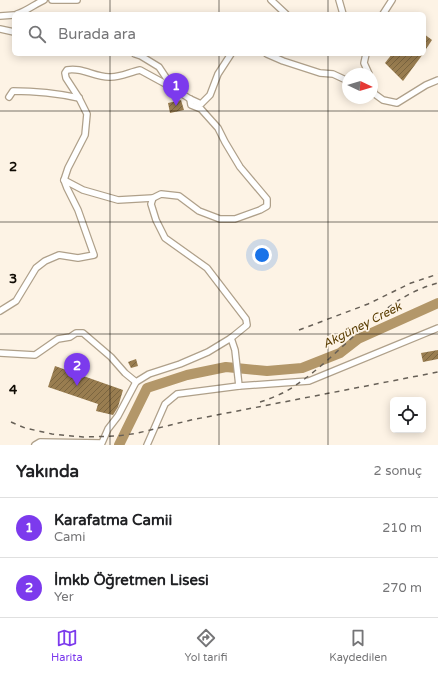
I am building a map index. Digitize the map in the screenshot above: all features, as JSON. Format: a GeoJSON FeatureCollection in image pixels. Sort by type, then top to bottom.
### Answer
{"type":"FeatureCollection","features":[{"type":"Feature","properties":{"kind":"street"},"geometry":{"type":"LineString","coordinates":[[23,12],[44,0]]}},
{"type":"Feature","properties":{"kind":"street"},"geometry":{"type":"LineString","coordinates":[[52,0],[77,0]]}},
{"type":"Feature","properties":{"kind":"street"},"geometry":{"type":"LineString","coordinates":[[271,0],[284,12]]}},
{"type":"Feature","properties":{"kind":"street"},"geometry":{"type":"LineString","coordinates":[[339,0],[342,12]]}},
{"type":"Feature","properties":{"kind":"street"},"geometry":{"type":"LineString","coordinates":[[383,12],[392,0]]}},
{"type":"Feature","properties":{"kind":"street"},"geometry":{"type":"LineString","coordinates":[[0,16],[12,15]]}},
{"type":"Feature","properties":{"kind":"street"},"geometry":{"type":"LineString","coordinates":[[0,29],[12,32]]}},
{"type":"Feature","properties":{"kind":"street"},"geometry":{"type":"LineString","coordinates":[[140,56],[159,67],[173,88]]}},
{"type":"Feature","properties":{"kind":"street"},"geometry":{"type":"LineString","coordinates":[[0,311],[16,301],[36,268],[45,261],[59,255],[78,258],[94,255],[78,210],[64,180],[68,168],[85,135],[87,114],[66,78],[65,74],[67,70],[82,70],[95,75],[110,78],[140,70],[201,104],[210,95],[218,74],[230,56]]}},
{"type":"Feature","properties":{"kind":"street"},"geometry":{"type":"LineString","coordinates":[[271,56],[320,73],[333,74],[342,78]]}},
{"type":"Feature","properties":{"kind":"street"},"geometry":{"type":"LineString","coordinates":[[366,56],[364,63],[366,68]]}},
{"type":"Feature","properties":{"kind":"street"},"geometry":{"type":"LineString","coordinates":[[378,96],[383,100],[397,103],[426,85],[438,80]]}},
{"type":"Feature","properties":{"kind":"street"},"geometry":{"type":"LineString","coordinates":[[10,97],[13,91],[28,91],[48,92],[79,98]]}},
{"type":"Feature","properties":{"kind":"street"},"geometry":{"type":"LineString","coordinates":[[64,180],[83,190],[118,200],[153,198],[161,194],[179,196],[199,211],[220,219],[235,219],[267,206],[267,199],[240,167],[218,128],[201,109],[191,105],[190,99]]}},
{"type":"Feature","properties":{"kind":"street"},"geometry":{"type":"LineString","coordinates":[[35,445],[40,442],[101,444],[108,429],[118,416],[136,382],[150,374],[180,364],[208,352],[232,338],[247,325],[246,319],[206,268],[165,238],[156,220],[151,204],[153,198]]}},
{"type":"Feature","properties":{"kind":"street"},"geometry":{"type":"LineString","coordinates":[[147,445],[164,404],[177,394],[239,386],[309,381],[438,328]]}},
{"type":"Feature","properties":{"kind":"street"},"geometry":{"type":"LineString","coordinates":[[0,353],[35,355],[58,338],[70,337],[76,333],[83,333],[111,357],[125,373],[136,382]]}},
{"type":"Feature","properties":{"kind":"street"},"geometry":{"type":"LineString","coordinates":[[232,338],[239,386]]}},
{"type":"Feature","properties":{"kind":"building"},"geometry":{"type":"Polygon","coordinates":[[[426,36],[432,40],[426,49],[426,36]]]}},
{"type":"Feature","properties":{"kind":"building"},"geometry":{"type":"Polygon","coordinates":[[[390,56],[422,56],[403,81],[385,63],[390,56]]]}},
{"type":"Feature","properties":{"kind":"building"},"geometry":{"type":"Polygon","coordinates":[[[181,100],[184,110],[170,113],[168,103],[181,100]]]}},
{"type":"Feature","properties":{"kind":"building"},"geometry":{"type":"Polygon","coordinates":[[[438,350],[438,359],[423,362],[421,353],[438,350]]]}},
{"type":"Feature","properties":{"kind":"building"},"geometry":{"type":"Polygon","coordinates":[[[136,359],[138,366],[131,368],[128,362],[136,359]]]}},
{"type":"Feature","properties":{"kind":"building"},"geometry":{"type":"Polygon","coordinates":[[[55,366],[123,390],[118,407],[113,415],[96,411],[98,404],[48,387],[55,366]]]}},
{"type":"Feature","properties":{"kind":"waterway","name":"Akgüney Creek"},"geometry":{"type":"LineString","coordinates":[[119,445],[147,388],[187,375],[226,367],[267,371],[302,368],[340,353],[358,339],[438,303]]}},
{"type":"Feature","properties":{"kind":"railway"},"geometry":{"type":"LineString","coordinates":[[299,330],[368,304],[411,283],[438,274]]}},
{"type":"Feature","properties":{"kind":"railway"},"geometry":{"type":"LineString","coordinates":[[260,402],[278,395],[296,385],[314,372],[380,313],[417,290],[438,283]]}},
{"type":"Feature","properties":{"kind":"railway"},"geometry":{"type":"LineString","coordinates":[[11,422],[25,428],[52,434],[83,437],[118,436],[138,433],[191,420],[438,372]]}},
{"type":"Feature","properties":{"kind":"place","name":"Karafatma Camii"},"geometry":{"type":"Point","coordinates":[176,106]}},
{"type":"Feature","properties":{"kind":"place","name":"İmkb Öğretmen Lisesi"},"geometry":{"type":"Point","coordinates":[77,386]}}]}
